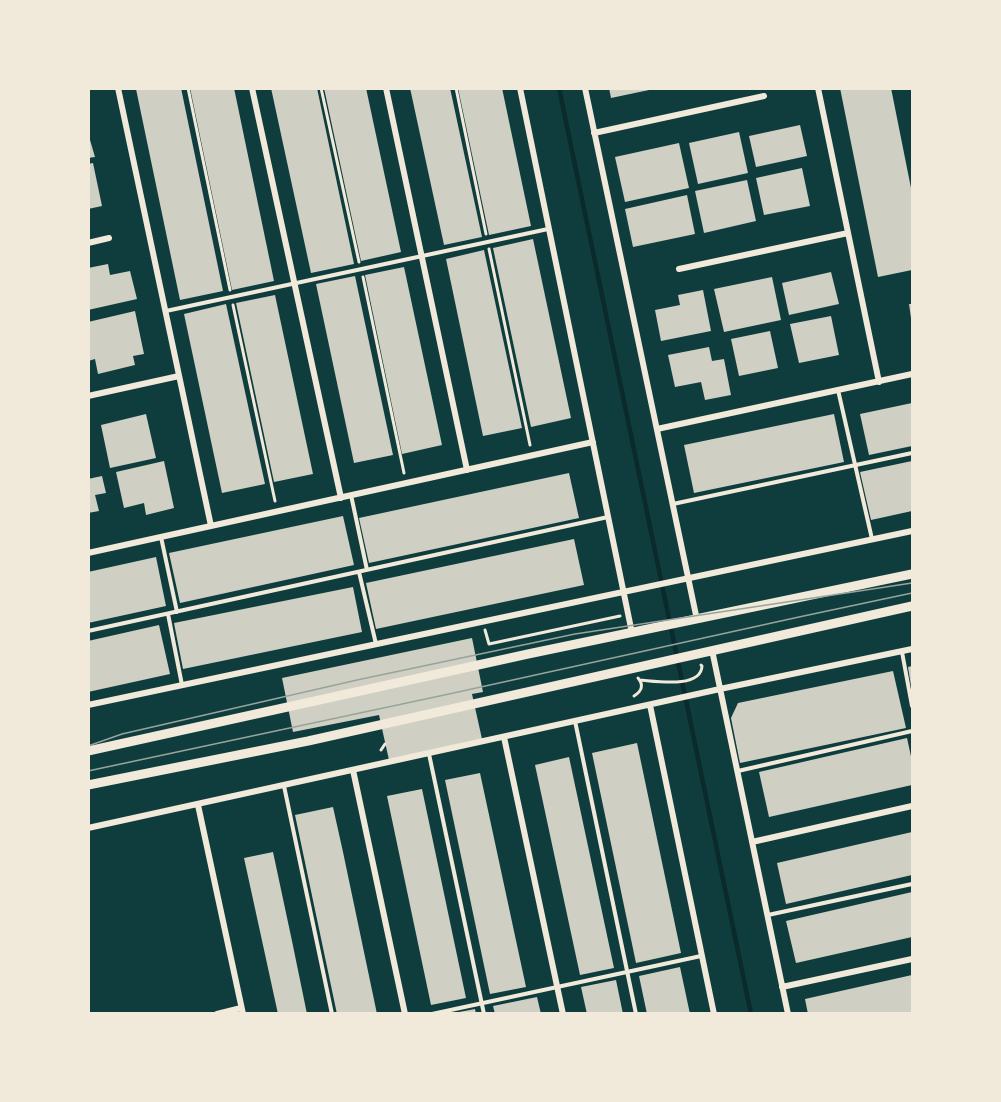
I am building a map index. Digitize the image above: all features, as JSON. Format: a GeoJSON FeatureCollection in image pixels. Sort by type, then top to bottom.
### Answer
{"type":"FeatureCollection","features":[{"type":"Feature","properties":{"kind":"main road"},"geometry":{"type":"LineString","coordinates":[[88,751],[912,574]]}},
{"type":"Feature","properties":{"kind":"main road"},"geometry":{"type":"LineString","coordinates":[[88,784],[308,741],[912,606]]}},
{"type":"Feature","properties":{"kind":"street"},"geometry":{"type":"LineString","coordinates":[[118,88],[211,526]]}},
{"type":"Feature","properties":{"kind":"street"},"geometry":{"type":"LineString","coordinates":[[252,88],[341,498]]}},
{"type":"Feature","properties":{"kind":"street"},"geometry":{"type":"LineString","coordinates":[[386,88],[467,470]]}},
{"type":"Feature","properties":{"kind":"street"},"geometry":{"type":"LineString","coordinates":[[520,88],[632,633]]}},
{"type":"Feature","properties":{"kind":"street"},"geometry":{"type":"LineString","coordinates":[[585,88],[697,620]]}},
{"type":"Feature","properties":{"kind":"street"},"geometry":{"type":"LineString","coordinates":[[818,88],[879,382]]}},
{"type":"Feature","properties":{"kind":"street"},"geometry":{"type":"LineString","coordinates":[[594,133],[764,96]]}},
{"type":"Feature","properties":{"kind":"street"},"geometry":{"type":"LineString","coordinates":[[679,269],[848,233]]}},
{"type":"Feature","properties":{"kind":"street"},"geometry":{"type":"LineString","coordinates":[[88,243],[109,238]]}},
{"type":"Feature","properties":{"kind":"street"},"geometry":{"type":"LineString","coordinates":[[657,429],[912,374]]}},
{"type":"Feature","properties":{"kind":"street"},"geometry":{"type":"LineString","coordinates":[[88,396],[179,376]]}},
{"type":"Feature","properties":{"kind":"street"},"geometry":{"type":"LineString","coordinates":[[88,553],[593,442]]}},
{"type":"Feature","properties":{"kind":"street"},"geometry":{"type":"LineString","coordinates":[[88,705],[912,531]]}},
{"type":"Feature","properties":{"kind":"street"},"geometry":{"type":"LineString","coordinates":[[88,828],[912,649]]}},
{"type":"Feature","properties":{"kind":"street"},"geometry":{"type":"LineString","coordinates":[[712,650],[788,1014]]}},
{"type":"Feature","properties":{"kind":"street"},"geometry":{"type":"LineString","coordinates":[[650,705],[714,1014]]}},
{"type":"Feature","properties":{"kind":"street"},"geometry":{"type":"LineString","coordinates":[[504,737],[563,1014]]}},
{"type":"Feature","properties":{"kind":"street"},"geometry":{"type":"LineString","coordinates":[[354,770],[405,1014]]}},
{"type":"Feature","properties":{"kind":"street"},"geometry":{"type":"LineString","coordinates":[[198,805],[242,1011],[217,1014]]}},
{"type":"Feature","properties":{"kind":"street"},"geometry":{"type":"LineString","coordinates":[[752,842],[912,806]]}},
{"type":"Feature","properties":{"kind":"street"},"geometry":{"type":"LineString","coordinates":[[782,987],[912,959]]}},
{"type":"Feature","properties":{"kind":"lane"},"geometry":{"type":"LineString","coordinates":[[165,311],[549,229]]}},
{"type":"Feature","properties":{"kind":"lane"},"geometry":{"type":"LineString","coordinates":[[838,390],[872,540]]}},
{"type":"Feature","properties":{"kind":"lane"},"geometry":{"type":"LineString","coordinates":[[672,504],[912,453]]}},
{"type":"Feature","properties":{"kind":"lane"},"geometry":{"type":"LineString","coordinates":[[351,495],[367,570]]}},
{"type":"Feature","properties":{"kind":"lane"},"geometry":{"type":"LineString","coordinates":[[88,631],[608,517]]}},
{"type":"Feature","properties":{"kind":"lane"},"geometry":{"type":"LineString","coordinates":[[161,537],[177,612]]}},
{"type":"Feature","properties":{"kind":"lane"},"geometry":{"type":"LineString","coordinates":[[359,572],[376,645]]}},
{"type":"Feature","properties":{"kind":"lane"},"geometry":{"type":"LineString","coordinates":[[168,614],[182,686]]}},
{"type":"Feature","properties":{"kind":"lane"},"geometry":{"type":"LineString","coordinates":[[902,652],[912,706]]}},
{"type":"Feature","properties":{"kind":"lane"},"geometry":{"type":"LineString","coordinates":[[575,721],[636,1014]]}},
{"type":"Feature","properties":{"kind":"lane"},"geometry":{"type":"LineString","coordinates":[[737,771],[912,731]]}},
{"type":"Feature","properties":{"kind":"lane"},"geometry":{"type":"LineString","coordinates":[[429,754],[484,1014]]}},
{"type":"Feature","properties":{"kind":"lane"},"geometry":{"type":"LineString","coordinates":[[284,786],[332,1014]]}},
{"type":"Feature","properties":{"kind":"lane"},"geometry":{"type":"LineString","coordinates":[[767,915],[912,884]]}},
{"type":"Feature","properties":{"kind":"lane"},"geometry":{"type":"LineString","coordinates":[[432,1014],[701,956]]}},
{"type":"Feature","properties":{"kind":"path"},"geometry":{"type":"LineString","coordinates":[[321,88],[406,483]]}},
{"type":"Feature","properties":{"kind":"path"},"geometry":{"type":"LineString","coordinates":[[456,88],[532,456]]}},
{"type":"Feature","properties":{"kind":"path"},"geometry":{"type":"LineString","coordinates":[[489,644],[628,614]]}},
{"type":"Feature","properties":{"kind":"path"},"geometry":{"type":"LineString","coordinates":[[635,676],[640,680],[676,683],[698,677],[702,672],[702,666],[699,663]]}},
{"type":"Feature","properties":{"kind":"path"},"geometry":{"type":"LineString","coordinates":[[626,699],[639,693],[642,688],[640,680]]}},
{"type":"Feature","properties":{"kind":"path"},"geometry":{"type":"LineString","coordinates":[[381,750],[385,744]]}},
{"type":"Feature","properties":{"kind":"building"},"geometry":{"type":"Polygon","coordinates":[[[181,88],[223,291],[180,300],[136,89],[181,88]]]}},
{"type":"Feature","properties":{"kind":"building"},"geometry":{"type":"Polygon","coordinates":[[[190,88],[234,88],[274,281],[232,290],[190,88]]]}},
{"type":"Feature","properties":{"kind":"building"},"geometry":{"type":"Polygon","coordinates":[[[271,88],[317,88],[354,264],[311,273],[271,88]]]}},
{"type":"Feature","properties":{"kind":"building"},"geometry":{"type":"Polygon","coordinates":[[[324,88],[366,88],[401,252],[361,261],[324,88]]]}},
{"type":"Feature","properties":{"kind":"building"},"geometry":{"type":"Polygon","coordinates":[[[410,88],[450,88],[482,237],[444,245],[410,88]]]}},
{"type":"Feature","properties":{"kind":"building"},"geometry":{"type":"Polygon","coordinates":[[[458,88],[502,88],[531,226],[489,235],[458,88]]]}},
{"type":"Feature","properties":{"kind":"building"},"geometry":{"type":"Polygon","coordinates":[[[609,88],[649,88],[649,90],[611,98],[609,88]]]}},
{"type":"Feature","properties":{"kind":"building"},"geometry":{"type":"Polygon","coordinates":[[[840,88],[891,88],[912,193],[912,270],[878,277],[840,88]]]}},
{"type":"Feature","properties":{"kind":"building"},"geometry":{"type":"Polygon","coordinates":[[[800,125],[807,156],[756,167],[749,136],[800,125]]]}},
{"type":"Feature","properties":{"kind":"building"},"geometry":{"type":"Polygon","coordinates":[[[739,132],[748,173],[698,184],[689,143],[739,132]]]}},
{"type":"Feature","properties":{"kind":"building"},"geometry":{"type":"Polygon","coordinates":[[[88,133],[95,157],[88,158],[88,133]]]}},
{"type":"Feature","properties":{"kind":"building"},"geometry":{"type":"Polygon","coordinates":[[[679,143],[689,188],[625,202],[615,157],[679,143]]]}},
{"type":"Feature","properties":{"kind":"building"},"geometry":{"type":"Polygon","coordinates":[[[93,163],[102,206],[88,209],[88,164],[93,163]]]}},
{"type":"Feature","properties":{"kind":"building"},"geometry":{"type":"Polygon","coordinates":[[[802,168],[810,206],[764,215],[756,178],[802,168]]]}},
{"type":"Feature","properties":{"kind":"building"},"geometry":{"type":"Polygon","coordinates":[[[747,180],[756,221],[704,233],[695,191],[747,180]]]}},
{"type":"Feature","properties":{"kind":"building"},"geometry":{"type":"Polygon","coordinates":[[[687,195],[695,234],[633,247],[625,209],[687,195]]]}},
{"type":"Feature","properties":{"kind":"building"},"geometry":{"type":"Polygon","coordinates":[[[533,239],[571,418],[531,427],[493,248],[533,239]]]}},
{"type":"Feature","properties":{"kind":"building"},"geometry":{"type":"Polygon","coordinates":[[[484,250],[522,428],[483,436],[446,259],[484,250]]]}},
{"type":"Feature","properties":{"kind":"building"},"geometry":{"type":"Polygon","coordinates":[[[108,264],[110,275],[130,271],[137,299],[88,310],[88,268],[108,264]]]}},
{"type":"Feature","properties":{"kind":"building"},"geometry":{"type":"Polygon","coordinates":[[[404,267],[442,445],[402,454],[365,275],[404,267]]]}},
{"type":"Feature","properties":{"kind":"building"},"geometry":{"type":"Polygon","coordinates":[[[831,272],[839,304],[789,315],[782,283],[831,272]]]}},
{"type":"Feature","properties":{"kind":"building"},"geometry":{"type":"Polygon","coordinates":[[[355,276],[393,455],[354,463],[316,284],[355,276]]]}},
{"type":"Feature","properties":{"kind":"building"},"geometry":{"type":"Polygon","coordinates":[[[772,277],[781,320],[724,332],[714,289],[772,277]]]}},
{"type":"Feature","properties":{"kind":"building"},"geometry":{"type":"Polygon","coordinates":[[[703,290],[711,331],[661,341],[655,310],[680,305],[678,295],[703,290]]]}},
{"type":"Feature","properties":{"kind":"building"},"geometry":{"type":"Polygon","coordinates":[[[275,295],[313,474],[274,482],[236,303],[275,295]]]}},
{"type":"Feature","properties":{"kind":"building"},"geometry":{"type":"Polygon","coordinates":[[[226,304],[265,484],[222,493],[184,314],[226,304]]]}},
{"type":"Feature","properties":{"kind":"building"},"geometry":{"type":"Polygon","coordinates":[[[909,304],[912,304],[912,318],[911,318],[909,304]]]}},
{"type":"Feature","properties":{"kind":"building"},"geometry":{"type":"Polygon","coordinates":[[[135,311],[144,354],[133,356],[135,365],[98,374],[95,359],[88,361],[88,322],[135,311]]]}},
{"type":"Feature","properties":{"kind":"building"},"geometry":{"type":"Polygon","coordinates":[[[831,316],[839,355],[799,363],[790,324],[831,316]]]}},
{"type":"Feature","properties":{"kind":"building"},"geometry":{"type":"Polygon","coordinates":[[[770,331],[778,368],[739,376],[731,339],[770,331]]]}},
{"type":"Feature","properties":{"kind":"building"},"geometry":{"type":"Polygon","coordinates":[[[709,347],[712,361],[724,359],[731,395],[705,400],[701,382],[675,387],[668,355],[709,347]]]}},
{"type":"Feature","properties":{"kind":"building"},"geometry":{"type":"Polygon","coordinates":[[[912,403],[912,446],[869,455],[860,414],[912,403]]]}},
{"type":"Feature","properties":{"kind":"building"},"geometry":{"type":"Polygon","coordinates":[[[146,414],[156,458],[110,468],[101,425],[146,414]]]}},
{"type":"Feature","properties":{"kind":"building"},"geometry":{"type":"Polygon","coordinates":[[[834,414],[844,462],[694,493],[684,445],[834,414]]]}},
{"type":"Feature","properties":{"kind":"building"},"geometry":{"type":"Polygon","coordinates":[[[164,461],[174,508],[146,515],[144,503],[124,508],[116,472],[164,461]]]}},
{"type":"Feature","properties":{"kind":"building"},"geometry":{"type":"Polygon","coordinates":[[[912,461],[912,511],[871,520],[860,472],[912,461]]]}},
{"type":"Feature","properties":{"kind":"building"},"geometry":{"type":"Polygon","coordinates":[[[569,473],[579,518],[369,563],[359,518],[569,473]]]}},
{"type":"Feature","properties":{"kind":"building"},"geometry":{"type":"Polygon","coordinates":[[[102,476],[106,493],[95,495],[99,511],[88,513],[88,479],[102,476]]]}},
{"type":"Feature","properties":{"kind":"building"},"geometry":{"type":"Polygon","coordinates":[[[343,516],[354,565],[180,603],[169,553],[343,516]]]}},
{"type":"Feature","properties":{"kind":"building"},"geometry":{"type":"Polygon","coordinates":[[[574,539],[584,585],[376,629],[366,583],[574,539]]]}},
{"type":"Feature","properties":{"kind":"building"},"geometry":{"type":"Polygon","coordinates":[[[156,557],[166,606],[88,623],[88,572],[156,557]]]}},
{"type":"Feature","properties":{"kind":"building"},"geometry":{"type":"Polygon","coordinates":[[[353,587],[362,632],[183,669],[174,623],[353,587]]]}},
{"type":"Feature","properties":{"kind":"building"},"geometry":{"type":"Polygon","coordinates":[[[159,625],[170,674],[88,692],[88,641],[159,625]]]}},
{"type":"Feature","properties":{"kind":"building"},"geometry":{"type":"Polygon","coordinates":[[[472,638],[483,692],[472,694],[482,739],[389,760],[379,715],[293,732],[282,678],[472,638]]]}},
{"type":"Feature","properties":{"kind":"building"},"geometry":{"type":"Polygon","coordinates":[[[912,666],[912,686],[911,686],[908,667],[912,666]]]}},
{"type":"Feature","properties":{"kind":"building"},"geometry":{"type":"Polygon","coordinates":[[[893,671],[906,728],[740,763],[731,718],[738,703],[893,671]]]}},
{"type":"Feature","properties":{"kind":"building"},"geometry":{"type":"Polygon","coordinates":[[[907,738],[912,761],[912,785],[769,817],[759,772],[907,738]]]}},
{"type":"Feature","properties":{"kind":"building"},"geometry":{"type":"Polygon","coordinates":[[[637,743],[681,953],[636,963],[592,753],[637,743]]]}},
{"type":"Feature","properties":{"kind":"building"},"geometry":{"type":"Polygon","coordinates":[[[569,757],[614,968],[580,975],[535,765],[569,757]]]}},
{"type":"Feature","properties":{"kind":"building"},"geometry":{"type":"Polygon","coordinates":[[[480,773],[526,987],[490,994],[445,780],[480,773]]]}},
{"type":"Feature","properties":{"kind":"building"},"geometry":{"type":"Polygon","coordinates":[[[422,789],[466,998],[431,1005],[387,796],[422,789]]]}},
{"type":"Feature","properties":{"kind":"building"},"geometry":{"type":"Polygon","coordinates":[[[333,807],[377,1014],[337,1014],[295,815],[333,807]]]}},
{"type":"Feature","properties":{"kind":"building"},"geometry":{"type":"Polygon","coordinates":[[[912,832],[912,875],[786,904],[777,863],[912,832]]]}},
{"type":"Feature","properties":{"kind":"building"},"geometry":{"type":"Polygon","coordinates":[[[273,852],[307,1014],[278,1014],[244,858],[273,852]]]}},
{"type":"Feature","properties":{"kind":"building"},"geometry":{"type":"Polygon","coordinates":[[[912,892],[912,937],[796,963],[786,921],[912,892]]]}},
{"type":"Feature","properties":{"kind":"building"},"geometry":{"type":"Polygon","coordinates":[[[680,967],[690,1014],[647,1014],[639,976],[680,967]]]}},
{"type":"Feature","properties":{"kind":"building"},"geometry":{"type":"Polygon","coordinates":[[[912,975],[912,1014],[808,1014],[805,999],[912,975]]]}},
{"type":"Feature","properties":{"kind":"building"},"geometry":{"type":"Polygon","coordinates":[[[616,980],[623,1014],[587,1014],[581,987],[616,980]]]}},
{"type":"Feature","properties":{"kind":"building"},"geometry":{"type":"Polygon","coordinates":[[[537,997],[541,1014],[495,1014],[493,1006],[537,997]]]}},
{"type":"Feature","properties":{"kind":"building"},"geometry":{"type":"Polygon","coordinates":[[[475,1009],[476,1014],[459,1014],[459,1012],[475,1009]]]}},
{"type":"Feature","properties":{"kind":"waterway"},"geometry":{"type":"LineString","coordinates":[[559,88],[751,1014]]}},
{"type":"Feature","properties":{"kind":"tram line"},"geometry":{"type":"LineString","coordinates":[[88,746],[122,734],[357,680],[575,634],[912,583]]}},
{"type":"Feature","properties":{"kind":"tram line"},"geometry":{"type":"LineString","coordinates":[[88,771],[912,593]]}}]}
